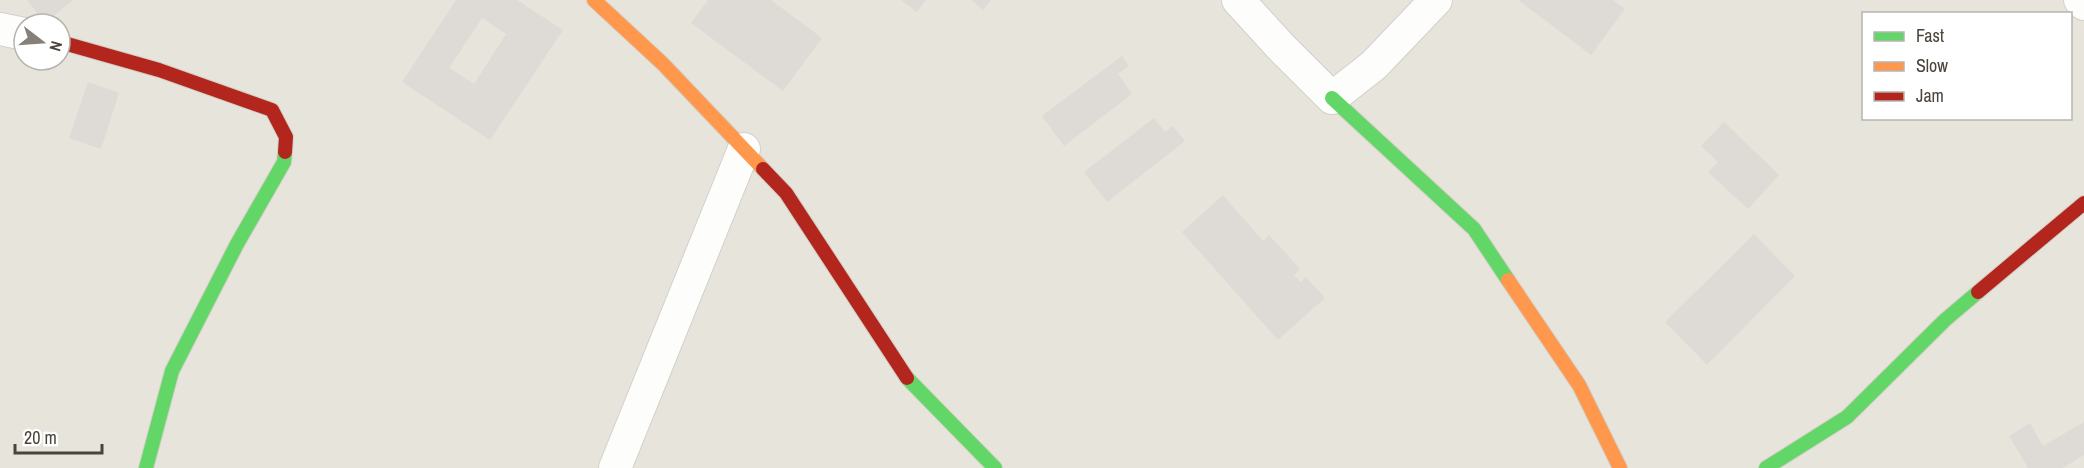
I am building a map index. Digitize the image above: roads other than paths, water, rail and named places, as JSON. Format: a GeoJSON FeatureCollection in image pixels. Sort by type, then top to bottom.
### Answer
{"type":"FeatureCollection","features":[{"type":"Feature","properties":{"kind":"street"},"geometry":{"type":"LineString","coordinates":[[594,0],[663,64],[786,193],[874,325],[905,376],[994,468]]}},
{"type":"Feature","properties":{"kind":"street"},"geometry":{"type":"LineString","coordinates":[[1238,0],[1332,98],[1474,229],[1579,385],[1620,468]]}},
{"type":"Feature","properties":{"kind":"street"},"geometry":{"type":"LineString","coordinates":[[1332,98],[1374,65],[1436,0]]}},
{"type":"Feature","properties":{"kind":"street"},"geometry":{"type":"LineString","coordinates":[[2080,0],[2084,4]]}},
{"type":"Feature","properties":{"kind":"street"},"geometry":{"type":"LineString","coordinates":[[72,45],[159,70],[272,110],[286,137],[284,162],[237,244],[172,371],[146,468]]}},
{"type":"Feature","properties":{"kind":"street"},"geometry":{"type":"LineString","coordinates":[[615,468],[744,149]]}},
{"type":"Feature","properties":{"kind":"street"},"geometry":{"type":"LineString","coordinates":[[1767,468],[1847,417],[1945,320],[2084,203]]}}]}
